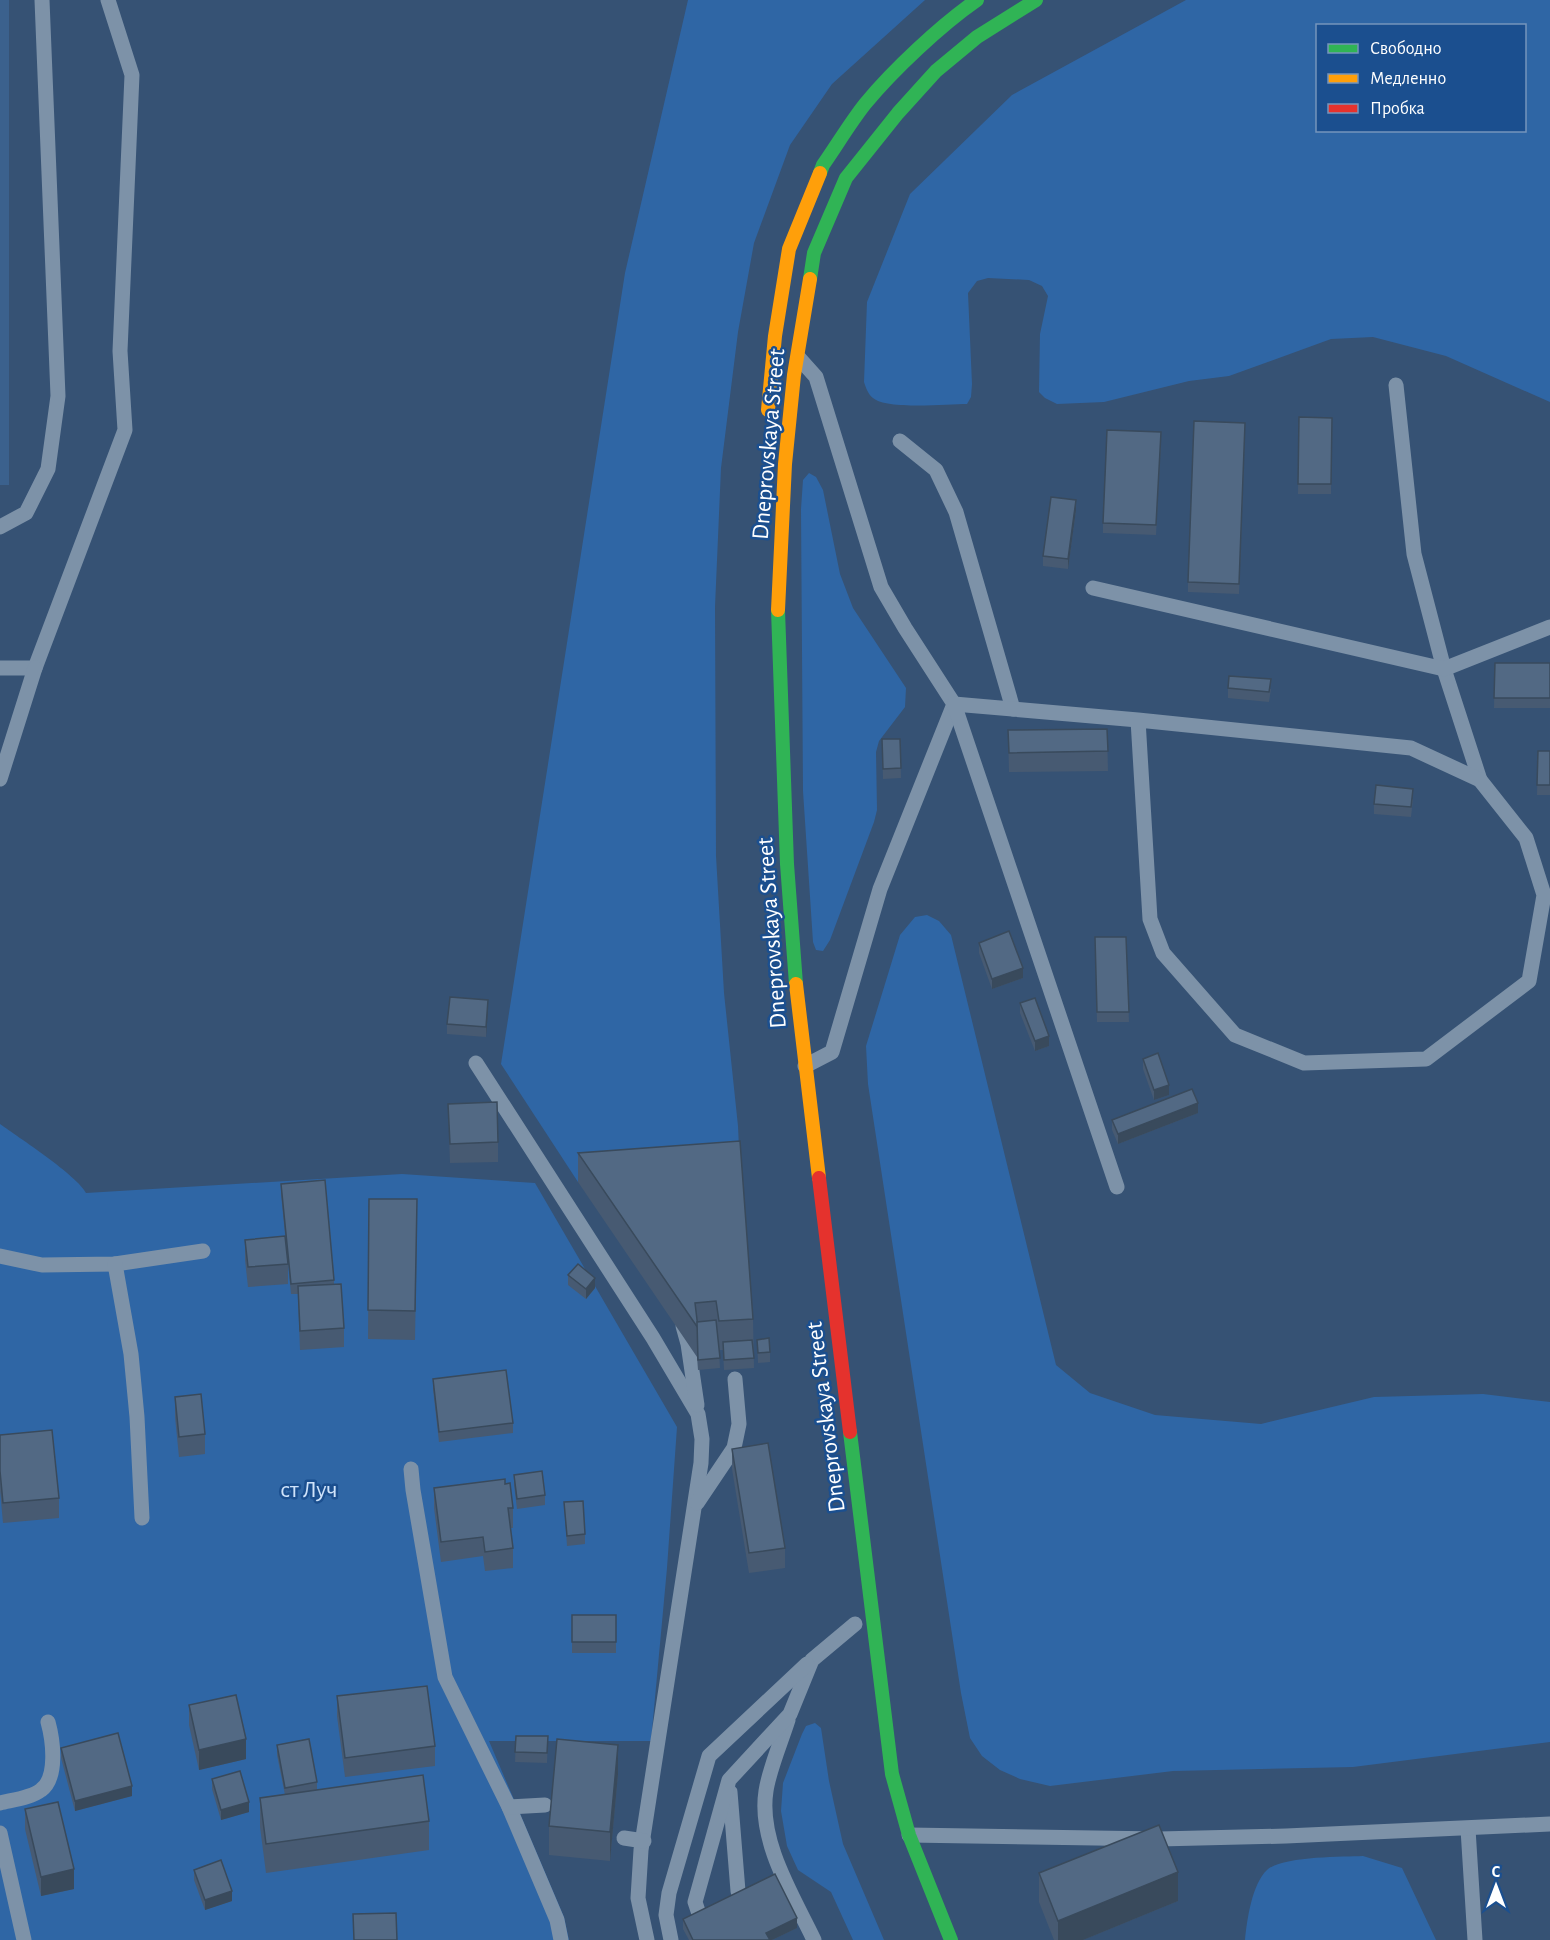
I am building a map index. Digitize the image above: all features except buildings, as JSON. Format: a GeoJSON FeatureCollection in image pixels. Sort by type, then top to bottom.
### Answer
{"type":"FeatureCollection","features":[{"type":"Feature","properties":{"kind":"main road","name":"Dneprovskaya Street"},"geometry":{"type":"LineString","coordinates":[[766,429],[775,336],[789,249],[823,165],[865,104],[907,60],[977,0]]}},
{"type":"Feature","properties":{"kind":"main road","name":"Dneprovskaya Street"},"geometry":{"type":"LineString","coordinates":[[951,1940],[909,1834],[892,1774],[795,978],[787,864],[778,602],[785,464],[797,356],[814,253],[846,178],[898,113],[936,71],[977,37],[1035,0]]}},
{"type":"Feature","properties":{"kind":"lane"},"geometry":{"type":"LineString","coordinates":[[0,527],[26,513],[48,469],[58,396],[42,0]]}},
{"type":"Feature","properties":{"kind":"lane"},"geometry":{"type":"LineString","coordinates":[[0,779],[35,668],[125,430],[120,351],[132,75],[108,0]]}},
{"type":"Feature","properties":{"kind":"lane"},"geometry":{"type":"LineString","coordinates":[[797,356],[816,377],[881,587],[954,704],[1117,1187]]}},
{"type":"Feature","properties":{"kind":"lane"},"geometry":{"type":"LineString","coordinates":[[1138,720],[1150,919],[1163,953],[1235,1035],[1304,1063],[1426,1059],[1529,981],[1544,896],[1526,838],[1480,780],[1444,669],[1414,554],[1396,385]]}},
{"type":"Feature","properties":{"kind":"lane"},"geometry":{"type":"LineString","coordinates":[[900,441],[936,470],[956,512],[1013,709]]}},
{"type":"Feature","properties":{"kind":"lane"},"geometry":{"type":"LineString","coordinates":[[1094,588],[1444,669],[1550,627]]}},
{"type":"Feature","properties":{"kind":"lane"},"geometry":{"type":"LineString","coordinates":[[0,668],[35,668]]}},
{"type":"Feature","properties":{"kind":"lane"},"geometry":{"type":"LineString","coordinates":[[954,704],[1411,748],[1480,780]]}},
{"type":"Feature","properties":{"kind":"lane"},"geometry":{"type":"LineString","coordinates":[[805,1066],[832,1052],[880,889],[954,704]]}},
{"type":"Feature","properties":{"kind":"lane"},"geometry":{"type":"LineString","coordinates":[[476,1063],[653,1338],[699,1414]]}},
{"type":"Feature","properties":{"kind":"lane"},"geometry":{"type":"LineString","coordinates":[[0,1256],[42,1265],[115,1264],[203,1251]]}},
{"type":"Feature","properties":{"kind":"lane"},"geometry":{"type":"LineString","coordinates":[[115,1264],[131,1354],[142,1518]]}},
{"type":"Feature","properties":{"kind":"lane"},"geometry":{"type":"LineString","coordinates":[[647,1940],[638,1898],[641,1850],[701,1463],[702,1439],[684,1328],[672,1309]]}},
{"type":"Feature","properties":{"kind":"lane"},"geometry":{"type":"LineString","coordinates":[[694,1508],[734,1448],[739,1424],[735,1379]]}},
{"type":"Feature","properties":{"kind":"lane"},"geometry":{"type":"LineString","coordinates":[[411,1469],[445,1677],[509,1807],[557,1920],[561,1940]]}},
{"type":"Feature","properties":{"kind":"lane"},"geometry":{"type":"LineString","coordinates":[[671,1940],[666,1915],[669,1893],[709,1756],[812,1660],[855,1624]]}},
{"type":"Feature","properties":{"kind":"lane"},"geometry":{"type":"LineString","coordinates":[[812,1660],[790,1714],[766,1791],[766,1816],[771,1849],[814,1940]]}},
{"type":"Feature","properties":{"kind":"lane"},"geometry":{"type":"LineString","coordinates":[[701,1920],[694,1902],[729,1780],[790,1714]]}},
{"type":"Feature","properties":{"kind":"lane"},"geometry":{"type":"LineString","coordinates":[[0,1803],[43,1789],[48,1780],[53,1753],[48,1722]]}},
{"type":"Feature","properties":{"kind":"lane"},"geometry":{"type":"LineString","coordinates":[[729,1780],[738,1891],[741,1901]]}},
{"type":"Feature","properties":{"kind":"lane"},"geometry":{"type":"LineString","coordinates":[[509,1807],[545,1804]]}},
{"type":"Feature","properties":{"kind":"lane"},"geometry":{"type":"LineString","coordinates":[[909,1834],[1159,1839],[1550,1824]]}},
{"type":"Feature","properties":{"kind":"lane"},"geometry":{"type":"LineString","coordinates":[[1468,1828],[1475,1940]]}},
{"type":"Feature","properties":{"kind":"lane"},"geometry":{"type":"LineString","coordinates":[[0,1833],[24,1940]]}},
{"type":"Feature","properties":{"kind":"lane"},"geometry":{"type":"LineString","coordinates":[[624,1838],[644,1840]]}},
{"type":"Feature","properties":{"kind":"green space"},"geometry":{"type":"Polygon","coordinates":[[[688,0],[925,0],[832,84],[790,145],[754,243],[738,332],[721,468],[715,607],[716,856],[724,993],[738,1126],[740,1170],[578,1182],[501,1064],[625,273],[688,0]]]}},
{"type":"Feature","properties":{"kind":"green space"},"geometry":{"type":"Polygon","coordinates":[[[1186,0],[1550,0],[1550,402],[1446,356],[1373,337],[1331,339],[1229,376],[1189,381],[1104,402],[1057,404],[1039,392],[1040,334],[1048,296],[1042,286],[1029,280],[988,278],[977,281],[968,293],[972,384],[971,397],[967,404],[904,405],[880,402],[868,393],[864,382],[867,302],[910,194],[1012,95],[1186,0]]]}},
{"type":"Feature","properties":{"kind":"green space"},"geometry":{"type":"Polygon","coordinates":[[[809,473],[816,477],[823,490],[840,574],[853,608],[906,688],[905,707],[879,741],[876,752],[877,810],[874,822],[830,940],[823,951],[816,950],[813,942],[803,791],[801,509],[803,480],[809,473]]]}},
{"type":"Feature","properties":{"kind":"green space"},"geometry":{"type":"Polygon","coordinates":[[[927,915],[939,921],[951,935],[1056,1365],[1090,1393],[1155,1415],[1261,1424],[1374,1397],[1483,1394],[1550,1402],[1550,1742],[1353,1767],[1173,1771],[1050,1786],[1020,1779],[1000,1770],[982,1756],[970,1738],[961,1693],[868,1084],[866,1046],[900,935],[915,917],[927,915]]]}},
{"type":"Feature","properties":{"kind":"green space","name":"ст Луч"},"geometry":{"type":"Polygon","coordinates":[[[0,1124],[60,1167],[86,1193],[402,1174],[535,1183],[677,1427],[651,1741],[489,1741],[564,1917],[569,1940],[0,1940],[0,1124]]]}},
{"type":"Feature","properties":{"kind":"green space"},"geometry":{"type":"Polygon","coordinates":[[[815,1723],[821,1728],[829,1781],[843,1844],[884,1940],[853,1940],[831,1892],[798,1870],[787,1846],[781,1811],[783,1783],[806,1726],[815,1723]]]}},
{"type":"Feature","properties":{"kind":"green space"},"geometry":{"type":"Polygon","coordinates":[[[1363,1856],[1402,1868],[1436,1940],[1245,1940],[1254,1893],[1267,1870],[1275,1865],[1298,1860],[1363,1856]]]}},
{"type":"Feature","properties":{"kind":"shaded area"},"geometry":{"type":"Polygon","coordinates":[[[0,0],[9,0],[9,485],[0,485],[0,0]]]}},
{"type":"Feature","properties":{"kind":"traffic: fast"},"geometry":{"type":"LineString","coordinates":[[820,173],[849,126],[876,91],[933,35],[977,0]]}},
{"type":"Feature","properties":{"kind":"traffic: fast"},"geometry":{"type":"LineString","coordinates":[[810,279],[814,253],[846,178],[898,113],[936,71],[977,37],[1036,0]]}},
{"type":"Feature","properties":{"kind":"traffic: fast"},"geometry":{"type":"LineString","coordinates":[[778,610],[787,864],[796,984]]}},
{"type":"Feature","properties":{"kind":"traffic: fast"},"geometry":{"type":"LineString","coordinates":[[850,1432],[892,1774],[909,1835],[951,1940]]}},
{"type":"Feature","properties":{"kind":"traffic: slow"},"geometry":{"type":"LineString","coordinates":[[768,410],[775,336],[789,249],[820,173]]}},
{"type":"Feature","properties":{"kind":"traffic: slow"},"geometry":{"type":"LineString","coordinates":[[778,610],[785,464],[794,375],[810,279]]}},
{"type":"Feature","properties":{"kind":"traffic: slow"},"geometry":{"type":"LineString","coordinates":[[796,984],[819,1178]]}},
{"type":"Feature","properties":{"kind":"traffic: jam"},"geometry":{"type":"LineString","coordinates":[[819,1178],[850,1432]]}}]}
